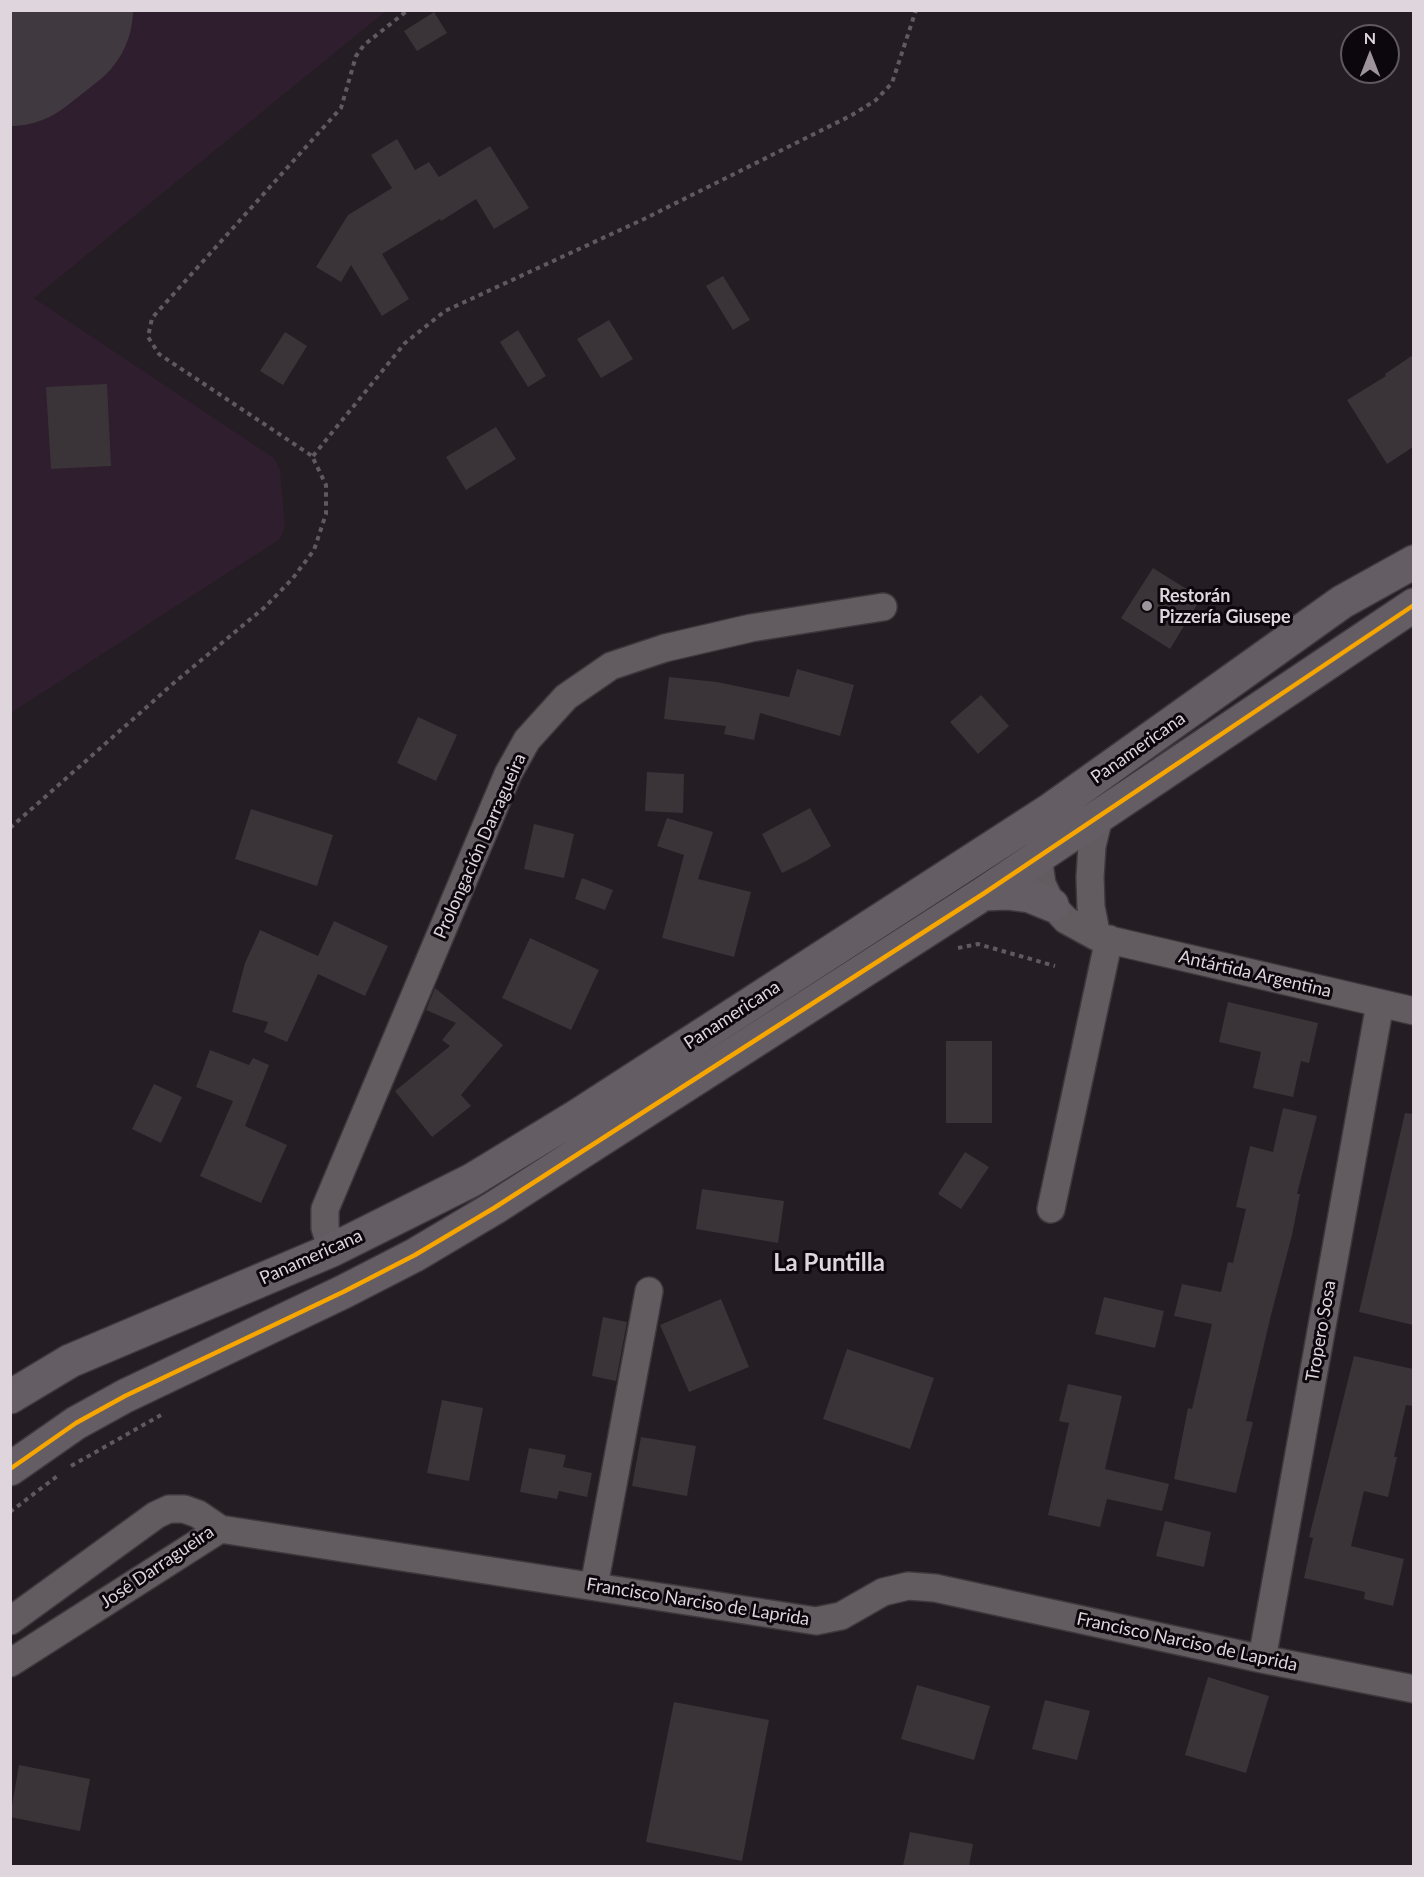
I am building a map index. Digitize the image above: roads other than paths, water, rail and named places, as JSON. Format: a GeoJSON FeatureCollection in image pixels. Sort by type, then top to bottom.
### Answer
{"type":"FeatureCollection","features":[{"type":"Feature","properties":{"kind":"main road","name":"Panamericana"},"geometry":{"type":"LineString","coordinates":[[10,1397],[70,1360],[332,1250],[472,1180],[1053,808],[1342,602],[1413,562]]}},
{"type":"Feature","properties":{"kind":"main road","name":"Panamericana"},"geometry":{"type":"LineString","coordinates":[[10,1469],[76,1423],[125,1396],[416,1255],[599,1142],[983,894],[1413,605]]}},
{"type":"Feature","properties":{"kind":"main road"},"geometry":{"type":"LineString","coordinates":[[983,894],[1007,893],[1030,896],[1052,905]]}},
{"type":"Feature","properties":{"kind":"street","name":"Prolongación Darragueira"},"geometry":{"type":"LineString","coordinates":[[332,1250],[325,1228],[325,1209],[508,774],[527,740],[566,697],[611,666],[665,648],[751,628],[883,607]]}},
{"type":"Feature","properties":{"kind":"street","name":"Antártida Argentina"},"geometry":{"type":"LineString","coordinates":[[1053,808],[1042,831],[1038,857],[1042,884],[1052,905],[1066,920],[1103,938],[1413,1011]]}},
{"type":"Feature","properties":{"kind":"street"},"geometry":{"type":"LineString","coordinates":[[1051,1209],[1103,938],[1091,907],[1090,877],[1092,846],[1099,817]]}},
{"type":"Feature","properties":{"kind":"street","name":"Tropero Sosa"},"geometry":{"type":"LineString","coordinates":[[1262,1659],[1380,1004]]}},
{"type":"Feature","properties":{"kind":"street"},"geometry":{"type":"LineString","coordinates":[[594,1586],[649,1291]]}},
{"type":"Feature","properties":{"kind":"street","name":"José Darragueira"},"geometry":{"type":"LineString","coordinates":[[10,1621],[156,1515],[169,1509],[184,1509],[198,1514],[220,1528],[10,1663]]}},
{"type":"Feature","properties":{"kind":"street","name":"Francisco Narciso de Laprida"},"geometry":{"type":"LineString","coordinates":[[220,1528],[816,1621],[841,1616],[883,1592],[908,1586],[935,1588],[1262,1659],[1413,1689]]}},
{"type":"Feature","properties":{"kind":"place","name":"Restorán Pizzería Giusepe"},"geometry":{"type":"Point","coordinates":[1147,606]}},
{"type":"Feature","properties":{"kind":"district","name":"La Puntilla"},"geometry":{"type":"Point","coordinates":[829,1263]}}]}
